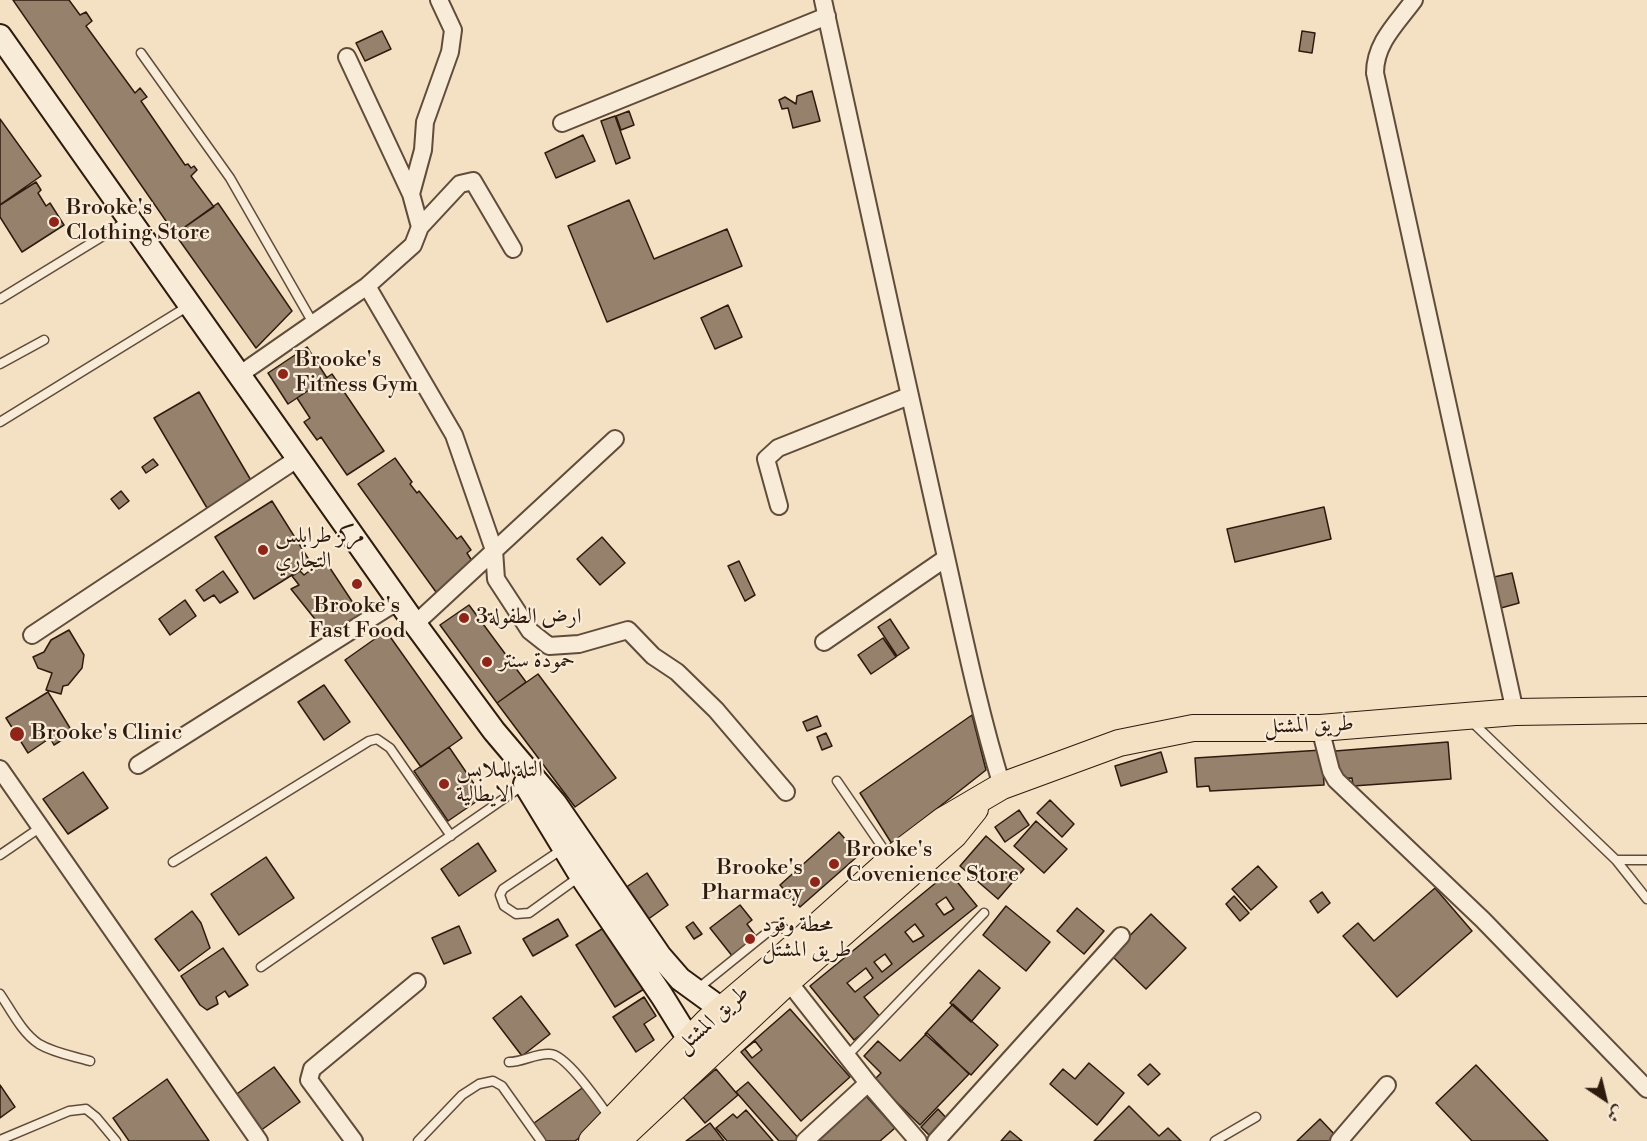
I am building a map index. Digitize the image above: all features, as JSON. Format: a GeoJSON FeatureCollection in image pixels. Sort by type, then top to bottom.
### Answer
{"type":"FeatureCollection","features":[{"type":"Feature","properties":{"kind":"main road"},"geometry":{"type":"LineString","coordinates":[[0,36],[398,601],[494,731],[555,803],[660,956],[680,979],[732,1017]]}},
{"type":"Feature","properties":{"kind":"main road","name":"طريق المشتل"},"geometry":{"type":"LineString","coordinates":[[592,1141],[614,1131],[703,1061],[732,1017],[801,940],[891,860],[944,820],[993,792],[1086,754],[1119,743],[1193,728],[1320,728],[1515,712],[1647,710]]}},
{"type":"Feature","properties":{"kind":"main road"},"geometry":{"type":"LineString","coordinates":[[494,731],[581,876],[703,1061]]}},
{"type":"Feature","properties":{"kind":"main road","name":"طريق المشتل"},"geometry":{"type":"LineString","coordinates":[[614,1131],[688,1041],[707,1022],[732,1017],[788,981],[954,835],[993,792]]}},
{"type":"Feature","properties":{"kind":"street"},"geometry":{"type":"LineString","coordinates":[[411,194],[423,150],[425,122],[450,52],[453,30],[439,0]]}},
{"type":"Feature","properties":{"kind":"street"},"geometry":{"type":"LineString","coordinates":[[1406,2],[1377,51],[1375,73],[1515,712]]}},
{"type":"Feature","properties":{"kind":"street"},"geometry":{"type":"LineString","coordinates":[[562,123],[825,8],[909,396],[984,724],[993,792]]}},
{"type":"Feature","properties":{"kind":"street"},"geometry":{"type":"LineString","coordinates":[[347,57],[411,194],[420,227]]}},
{"type":"Feature","properties":{"kind":"street"},"geometry":{"type":"LineString","coordinates":[[239,375],[367,285],[413,245],[420,227],[460,184],[473,181],[513,249]]}},
{"type":"Feature","properties":{"kind":"street"},"geometry":{"type":"LineString","coordinates":[[367,285],[454,435],[494,550],[496,579],[531,631],[549,646],[579,644],[628,630],[653,656],[677,672],[716,710],[786,792]]}},
{"type":"Feature","properties":{"kind":"street"},"geometry":{"type":"LineString","coordinates":[[779,506],[766,459],[771,453],[778,448],[909,396]]}},
{"type":"Feature","properties":{"kind":"street"},"geometry":{"type":"LineString","coordinates":[[415,624],[615,438]]}},
{"type":"Feature","properties":{"kind":"street"},"geometry":{"type":"LineString","coordinates":[[32,635],[297,459]]}},
{"type":"Feature","properties":{"kind":"street"},"geometry":{"type":"LineString","coordinates":[[824,642],[946,558]]}},
{"type":"Feature","properties":{"kind":"street"},"geometry":{"type":"LineString","coordinates":[[138,765],[398,601]]}},
{"type":"Feature","properties":{"kind":"street"},"geometry":{"type":"LineString","coordinates":[[1320,728],[1331,771],[1336,780],[1483,920],[1647,1089]]}},
{"type":"Feature","properties":{"kind":"street"},"geometry":{"type":"LineString","coordinates":[[0,769],[259,1141]]}},
{"type":"Feature","properties":{"kind":"street"},"geometry":{"type":"LineString","coordinates":[[936,1141],[1121,936]]}},
{"type":"Feature","properties":{"kind":"street"},"geometry":{"type":"LineString","coordinates":[[788,981],[868,1083],[918,1141]]}},
{"type":"Feature","properties":{"kind":"street"},"geometry":{"type":"LineString","coordinates":[[354,1141],[309,1080],[312,1069],[417,982]]}},
{"type":"Feature","properties":{"kind":"street"},"geometry":{"type":"LineString","coordinates":[[805,1141],[868,1083]]}},
{"type":"Feature","properties":{"kind":"street"},"geometry":{"type":"LineString","coordinates":[[1339,1141],[1387,1085]]}},
{"type":"Feature","properties":{"kind":"lane"},"geometry":{"type":"LineString","coordinates":[[141,53],[230,178],[313,323]]}},
{"type":"Feature","properties":{"kind":"lane"},"geometry":{"type":"LineString","coordinates":[[0,299],[129,220]]}},
{"type":"Feature","properties":{"kind":"lane"},"geometry":{"type":"LineString","coordinates":[[0,422],[190,305]]}},
{"type":"Feature","properties":{"kind":"lane"},"geometry":{"type":"LineString","coordinates":[[0,364],[44,340]]}},
{"type":"Feature","properties":{"kind":"lane"},"geometry":{"type":"LineString","coordinates":[[1465,716],[1616,860],[1647,899]]}},
{"type":"Feature","properties":{"kind":"lane"},"geometry":{"type":"LineString","coordinates":[[173,862],[377,738],[390,748],[451,836]]}},
{"type":"Feature","properties":{"kind":"lane"},"geometry":{"type":"LineString","coordinates":[[837,781],[891,860]]}},
{"type":"Feature","properties":{"kind":"lane"},"geometry":{"type":"LineString","coordinates":[[261,967],[525,784]]}},
{"type":"Feature","properties":{"kind":"lane"},"geometry":{"type":"LineString","coordinates":[[0,855],[41,826]]}},
{"type":"Feature","properties":{"kind":"lane"},"geometry":{"type":"LineString","coordinates":[[565,848],[503,889],[500,896],[504,906],[516,915],[529,913],[581,876]]}},
{"type":"Feature","properties":{"kind":"lane"},"geometry":{"type":"LineString","coordinates":[[1616,860],[1647,860]]}},
{"type":"Feature","properties":{"kind":"lane"},"geometry":{"type":"LineString","coordinates":[[847,1056],[984,913]]}},
{"type":"Feature","properties":{"kind":"lane"},"geometry":{"type":"LineString","coordinates":[[695,990],[774,927],[781,927],[801,940]]}},
{"type":"Feature","properties":{"kind":"lane"},"geometry":{"type":"LineString","coordinates":[[0,994],[27,1033],[38,1043],[54,1051],[90,1061]]}},
{"type":"Feature","properties":{"kind":"lane"},"geometry":{"type":"LineString","coordinates":[[509,1062],[550,1054],[558,1056],[590,1090],[614,1131]]}},
{"type":"Feature","properties":{"kind":"lane"},"geometry":{"type":"LineString","coordinates":[[418,1141],[462,1095],[479,1084],[493,1081],[502,1086],[541,1141]]}},
{"type":"Feature","properties":{"kind":"lane"},"geometry":{"type":"LineString","coordinates":[[0,1140],[69,1111],[86,1109],[96,1117],[116,1141]]}},
{"type":"Feature","properties":{"kind":"lane"},"geometry":{"type":"LineString","coordinates":[[1215,1141],[1256,1117]]}},
{"type":"Feature","properties":{"kind":"building"},"geometry":{"type":"Polygon","coordinates":[[[13,0],[69,0],[80,15],[86,12],[92,21],[86,26],[135,93],[140,88],[147,97],[141,101],[185,165],[188,164],[191,168],[194,166],[197,170],[191,176],[214,207],[175,234],[13,0]]]}},
{"type":"Feature","properties":{"kind":"building"},"geometry":{"type":"Polygon","coordinates":[[[382,31],[391,49],[365,61],[356,43],[382,31]]]}},
{"type":"Feature","properties":{"kind":"building"},"geometry":{"type":"Polygon","coordinates":[[[1302,31],[1315,33],[1312,53],[1299,51],[1302,31]]]}},
{"type":"Feature","properties":{"kind":"building"},"geometry":{"type":"Polygon","coordinates":[[[812,91],[820,121],[793,128],[788,108],[782,109],[779,100],[785,97],[796,104],[797,96],[812,91]]]}},
{"type":"Feature","properties":{"kind":"building"},"geometry":{"type":"Polygon","coordinates":[[[629,111],[634,125],[621,130],[616,116],[629,111]]]}},
{"type":"Feature","properties":{"kind":"building"},"geometry":{"type":"Polygon","coordinates":[[[615,116],[630,158],[616,164],[601,121],[615,116]]]}},
{"type":"Feature","properties":{"kind":"building"},"geometry":{"type":"Polygon","coordinates":[[[0,119],[41,176],[1,204],[0,204],[0,119]]]}},
{"type":"Feature","properties":{"kind":"building"},"geometry":{"type":"Polygon","coordinates":[[[583,135],[595,161],[556,178],[545,153],[583,135]]]}},
{"type":"Feature","properties":{"kind":"building"},"geometry":{"type":"Polygon","coordinates":[[[36,182],[41,190],[38,193],[46,206],[50,203],[64,225],[22,252],[0,217],[0,205],[36,182]]]}},
{"type":"Feature","properties":{"kind":"building"},"geometry":{"type":"Polygon","coordinates":[[[629,200],[654,259],[727,229],[742,266],[607,322],[568,226],[629,200]]]}},
{"type":"Feature","properties":{"kind":"building"},"geometry":{"type":"Polygon","coordinates":[[[218,203],[292,311],[256,348],[175,234],[218,203]]]}},
{"type":"Feature","properties":{"kind":"building"},"geometry":{"type":"Polygon","coordinates":[[[728,305],[742,337],[715,349],[701,318],[728,305]]]}},
{"type":"Feature","properties":{"kind":"building"},"geometry":{"type":"Polygon","coordinates":[[[307,347],[327,378],[288,404],[268,373],[307,347]]]}},
{"type":"Feature","properties":{"kind":"building"},"geometry":{"type":"Polygon","coordinates":[[[332,374],[384,451],[347,475],[321,437],[317,440],[304,422],[310,418],[297,398],[332,374]]]}},
{"type":"Feature","properties":{"kind":"building"},"geometry":{"type":"Polygon","coordinates":[[[199,392],[252,482],[207,508],[154,418],[199,392]]]}},
{"type":"Feature","properties":{"kind":"building"},"geometry":{"type":"Polygon","coordinates":[[[395,458],[417,493],[419,491],[457,539],[461,536],[471,550],[467,553],[474,564],[436,592],[358,484],[395,458]]]}},
{"type":"Feature","properties":{"kind":"building"},"geometry":{"type":"Polygon","coordinates":[[[153,459],[158,465],[146,473],[142,467],[153,459]]]}},
{"type":"Feature","properties":{"kind":"building"},"geometry":{"type":"Polygon","coordinates":[[[121,491],[129,501],[119,509],[111,499],[121,491]]]}},
{"type":"Feature","properties":{"kind":"building","name":"مركز طرابلس التجاري"},"geometry":{"type":"Polygon","coordinates":[[[272,501],[311,563],[254,599],[215,537],[272,501]]]}},
{"type":"Feature","properties":{"kind":"building"},"geometry":{"type":"Polygon","coordinates":[[[1324,507],[1331,539],[1235,562],[1227,529],[1324,507]]]}},
{"type":"Feature","properties":{"kind":"building"},"geometry":{"type":"Polygon","coordinates":[[[602,537],[625,563],[600,585],[577,559],[602,537]]]}},
{"type":"Feature","properties":{"kind":"building"},"geometry":{"type":"Polygon","coordinates":[[[322,556],[363,618],[335,636],[331,631],[326,633],[291,589],[299,585],[292,576],[300,571],[304,575],[312,569],[311,563],[322,556]]]}},
{"type":"Feature","properties":{"kind":"building"},"geometry":{"type":"Polygon","coordinates":[[[739,561],[755,595],[745,601],[728,566],[739,561]]]}},
{"type":"Feature","properties":{"kind":"building"},"geometry":{"type":"Polygon","coordinates":[[[223,571],[238,592],[220,603],[214,595],[204,601],[196,590],[223,571]]]}},
{"type":"Feature","properties":{"kind":"building"},"geometry":{"type":"Polygon","coordinates":[[[1512,573],[1519,603],[1501,608],[1494,577],[1512,573]]]}},
{"type":"Feature","properties":{"kind":"building"},"geometry":{"type":"Polygon","coordinates":[[[185,600],[196,616],[170,635],[159,619],[185,600]]]}},
{"type":"Feature","properties":{"kind":"building"},"geometry":{"type":"Polygon","coordinates":[[[469,605],[526,682],[497,703],[440,625],[469,605]]]}},
{"type":"Feature","properties":{"kind":"building"},"geometry":{"type":"Polygon","coordinates":[[[890,619],[909,648],[897,656],[878,627],[890,619]]]}},
{"type":"Feature","properties":{"kind":"building"},"geometry":{"type":"Polygon","coordinates":[[[69,630],[84,655],[82,668],[68,685],[63,686],[61,694],[46,690],[52,673],[38,668],[33,657],[44,652],[51,640],[69,630]]]}},
{"type":"Feature","properties":{"kind":"building"},"geometry":{"type":"Polygon","coordinates":[[[386,631],[462,738],[421,767],[345,660],[386,631]]]}},
{"type":"Feature","properties":{"kind":"building"},"geometry":{"type":"Polygon","coordinates":[[[883,638],[896,657],[871,674],[858,655],[883,638]]]}},
{"type":"Feature","properties":{"kind":"building"},"geometry":{"type":"Polygon","coordinates":[[[538,674],[616,778],[575,807],[497,703],[538,674]]]}},
{"type":"Feature","properties":{"kind":"building"},"geometry":{"type":"Polygon","coordinates":[[[324,685],[350,722],[324,740],[298,702],[324,685]]]}},
{"type":"Feature","properties":{"kind":"building"},"geometry":{"type":"Polygon","coordinates":[[[48,692],[73,733],[54,745],[50,738],[28,753],[6,718],[48,692]]]}},
{"type":"Feature","properties":{"kind":"building"},"geometry":{"type":"Polygon","coordinates":[[[972,715],[986,770],[892,844],[860,793],[972,715]]]}},
{"type":"Feature","properties":{"kind":"building"},"geometry":{"type":"Polygon","coordinates":[[[817,716],[821,726],[807,731],[803,722],[817,716]]]}},
{"type":"Feature","properties":{"kind":"building"},"geometry":{"type":"Polygon","coordinates":[[[826,733],[832,746],[822,750],[817,737],[826,733]]]}},
{"type":"Feature","properties":{"kind":"building"},"geometry":{"type":"Polygon","coordinates":[[[1448,742],[1451,779],[1353,786],[1352,778],[1337,779],[1335,751],[1448,742]]]}},
{"type":"Feature","properties":{"kind":"building"},"geometry":{"type":"Polygon","coordinates":[[[449,747],[483,797],[448,821],[414,771],[449,747]]]}},
{"type":"Feature","properties":{"kind":"building"},"geometry":{"type":"Polygon","coordinates":[[[1322,750],[1324,785],[1210,791],[1209,786],[1197,787],[1195,758],[1322,750]]]}},
{"type":"Feature","properties":{"kind":"building"},"geometry":{"type":"Polygon","coordinates":[[[1161,752],[1167,772],[1121,786],[1115,766],[1161,752]]]}},
{"type":"Feature","properties":{"kind":"building"},"geometry":{"type":"Polygon","coordinates":[[[83,772],[108,808],[68,834],[43,799],[83,772]]]}},
{"type":"Feature","properties":{"kind":"building"},"geometry":{"type":"Polygon","coordinates":[[[1050,800],[1074,824],[1062,837],[1037,813],[1050,800]]]}},
{"type":"Feature","properties":{"kind":"building"},"geometry":{"type":"Polygon","coordinates":[[[1019,810],[1029,825],[1005,842],[995,827],[1019,810]]]}},
{"type":"Feature","properties":{"kind":"building"},"geometry":{"type":"Polygon","coordinates":[[[1036,821],[1067,849],[1044,873],[1014,846],[1036,821]]]}},
{"type":"Feature","properties":{"kind":"building"},"geometry":{"type":"Polygon","coordinates":[[[839,832],[859,855],[800,907],[780,885],[839,832]]]}},
{"type":"Feature","properties":{"kind":"building"},"geometry":{"type":"Polygon","coordinates":[[[986,836],[1024,869],[998,899],[960,866],[986,836]]]}},
{"type":"Feature","properties":{"kind":"building"},"geometry":{"type":"Polygon","coordinates":[[[478,843],[496,871],[459,896],[441,869],[478,843]]]}},
{"type":"Feature","properties":{"kind":"building"},"geometry":{"type":"Polygon","coordinates":[[[266,857],[294,898],[239,935],[211,894],[266,857]]]}},
{"type":"Feature","properties":{"kind":"building"},"geometry":{"type":"Polygon","coordinates":[[[1258,866],[1277,887],[1251,910],[1232,889],[1258,866]]]}},
{"type":"Feature","properties":{"kind":"building"},"geometry":{"type":"Polygon","coordinates":[[[949,872],[977,906],[864,997],[881,1018],[854,1040],[810,986],[949,872]]]}},
{"type":"Feature","properties":{"kind":"building"},"geometry":{"type":"Polygon","coordinates":[[[647,873],[668,905],[647,920],[625,888],[647,873]]]}},
{"type":"Feature","properties":{"kind":"building"},"geometry":{"type":"Polygon","coordinates":[[[1435,888],[1472,931],[1397,997],[1343,936],[1358,923],[1374,941],[1435,888]]]}},
{"type":"Feature","properties":{"kind":"building"},"geometry":{"type":"Polygon","coordinates":[[[1322,892],[1330,903],[1318,913],[1310,901],[1322,892]]]}},
{"type":"Feature","properties":{"kind":"building"},"geometry":{"type":"Polygon","coordinates":[[[1234,896],[1249,913],[1240,921],[1226,904],[1234,896]]]}},
{"type":"Feature","properties":{"kind":"building"},"geometry":{"type":"Polygon","coordinates":[[[946,897],[954,909],[944,915],[936,904],[946,897]]]}},
{"type":"Feature","properties":{"kind":"building"},"geometry":{"type":"Polygon","coordinates":[[[740,905],[752,920],[747,924],[758,939],[733,957],[710,928],[740,905]]]}},
{"type":"Feature","properties":{"kind":"building"},"geometry":{"type":"Polygon","coordinates":[[[1006,906],[1050,942],[1026,971],[983,935],[1006,906]]]}},
{"type":"Feature","properties":{"kind":"building"},"geometry":{"type":"Polygon","coordinates":[[[1077,908],[1104,931],[1084,954],[1057,931],[1077,908]]]}},
{"type":"Feature","properties":{"kind":"building"},"geometry":{"type":"Polygon","coordinates":[[[192,911],[201,923],[210,948],[179,971],[155,939],[192,911]]]}},
{"type":"Feature","properties":{"kind":"building"},"geometry":{"type":"Polygon","coordinates":[[[1151,914],[1186,948],[1146,989],[1111,955],[1151,914]]]}},
{"type":"Feature","properties":{"kind":"building"},"geometry":{"type":"Polygon","coordinates":[[[558,919],[568,936],[533,956],[523,939],[558,919]]]}},
{"type":"Feature","properties":{"kind":"building"},"geometry":{"type":"Polygon","coordinates":[[[693,922],[702,934],[694,939],[686,927],[693,922]]]}},
{"type":"Feature","properties":{"kind":"building"},"geometry":{"type":"Polygon","coordinates":[[[610,924],[649,986],[615,1007],[576,945],[610,924]]]}},
{"type":"Feature","properties":{"kind":"building"},"geometry":{"type":"Polygon","coordinates":[[[915,924],[924,936],[913,942],[905,932],[915,924]]]}},
{"type":"Feature","properties":{"kind":"building"},"geometry":{"type":"Polygon","coordinates":[[[459,926],[471,953],[444,964],[432,938],[459,926]]]}},
{"type":"Feature","properties":{"kind":"building"},"geometry":{"type":"Polygon","coordinates":[[[223,948],[248,985],[229,997],[225,991],[216,997],[218,1004],[207,1010],[200,1005],[181,976],[223,948]]]}},
{"type":"Feature","properties":{"kind":"building"},"geometry":{"type":"Polygon","coordinates":[[[885,954],[892,964],[882,972],[874,962],[885,954]]]}},
{"type":"Feature","properties":{"kind":"building"},"geometry":{"type":"Polygon","coordinates":[[[866,968],[873,978],[855,992],[847,983],[866,968]]]}},
{"type":"Feature","properties":{"kind":"building"},"geometry":{"type":"Polygon","coordinates":[[[979,970],[1000,988],[971,1022],[950,1003],[979,970]]]}},
{"type":"Feature","properties":{"kind":"building"},"geometry":{"type":"Polygon","coordinates":[[[521,996],[550,1034],[522,1056],[493,1018],[521,996]]]}},
{"type":"Feature","properties":{"kind":"building"},"geometry":{"type":"Polygon","coordinates":[[[644,997],[656,1016],[644,1024],[654,1040],[636,1052],[613,1017],[644,997]]]}},
{"type":"Feature","properties":{"kind":"building"},"geometry":{"type":"Polygon","coordinates":[[[953,1004],[998,1045],[971,1075],[925,1034],[953,1004]]]}},
{"type":"Feature","properties":{"kind":"building"},"geometry":{"type":"Polygon","coordinates":[[[790,1009],[850,1077],[801,1121],[741,1052],[790,1009]]]}},
{"type":"Feature","properties":{"kind":"building"},"geometry":{"type":"Polygon","coordinates":[[[927,1033],[969,1074],[920,1125],[874,1080],[881,1073],[864,1056],[878,1041],[900,1061],[927,1033]]]}},
{"type":"Feature","properties":{"kind":"building"},"geometry":{"type":"Polygon","coordinates":[[[755,1041],[762,1050],[752,1058],[745,1049],[755,1041]]]}},
{"type":"Feature","properties":{"kind":"building"},"geometry":{"type":"Polygon","coordinates":[[[1089,1063],[1124,1093],[1097,1125],[1050,1084],[1063,1069],[1075,1079],[1089,1063]]]}},
{"type":"Feature","properties":{"kind":"building"},"geometry":{"type":"Polygon","coordinates":[[[1150,1064],[1160,1074],[1148,1085],[1138,1075],[1150,1064]]]}},
{"type":"Feature","properties":{"kind":"building"},"geometry":{"type":"Polygon","coordinates":[[[1476,1065],[1548,1141],[1472,1141],[1436,1103],[1476,1065]]]}},
{"type":"Feature","properties":{"kind":"building"},"geometry":{"type":"Polygon","coordinates":[[[274,1067],[300,1102],[260,1131],[234,1096],[274,1067]]]}},
{"type":"Feature","properties":{"kind":"building"},"geometry":{"type":"Polygon","coordinates":[[[716,1069],[738,1095],[705,1123],[683,1097],[716,1069]]]}},
{"type":"Feature","properties":{"kind":"building"},"geometry":{"type":"Polygon","coordinates":[[[167,1079],[209,1141],[129,1141],[113,1118],[167,1079]]]}},
{"type":"Feature","properties":{"kind":"building"},"geometry":{"type":"Polygon","coordinates":[[[748,1082],[801,1141],[779,1141],[736,1092],[748,1082]]]}},
{"type":"Feature","properties":{"kind":"building"},"geometry":{"type":"Polygon","coordinates":[[[0,1085],[15,1107],[0,1118],[0,1085]]]}},
{"type":"Feature","properties":{"kind":"building"},"geometry":{"type":"Polygon","coordinates":[[[585,1086],[607,1117],[575,1141],[541,1141],[530,1126],[585,1086]]]}},
{"type":"Feature","properties":{"kind":"building"},"geometry":{"type":"Polygon","coordinates":[[[866,1096],[895,1128],[880,1141],[818,1141],[816,1139],[866,1096]]]}},
{"type":"Feature","properties":{"kind":"building"},"geometry":{"type":"Polygon","coordinates":[[[1129,1106],[1159,1136],[1168,1128],[1181,1141],[1094,1141],[1129,1106]]]}},
{"type":"Feature","properties":{"kind":"building"},"geometry":{"type":"Polygon","coordinates":[[[938,1109],[950,1122],[933,1139],[921,1127],[938,1109]]]}},
{"type":"Feature","properties":{"kind":"building"},"geometry":{"type":"Polygon","coordinates":[[[746,1110],[773,1141],[727,1141],[716,1128],[733,1114],[737,1118],[746,1110]]]}},
{"type":"Feature","properties":{"kind":"building"},"geometry":{"type":"Polygon","coordinates":[[[1320,1119],[1336,1136],[1331,1141],[1297,1141],[1320,1119]]]}},
{"type":"Feature","properties":{"kind":"building"},"geometry":{"type":"Polygon","coordinates":[[[710,1123],[724,1141],[686,1141],[710,1123]]]}},
{"type":"Feature","properties":{"kind":"building"},"geometry":{"type":"Polygon","coordinates":[[[1010,1131],[1022,1141],[1001,1141],[1010,1131]]]}},
{"type":"Feature","properties":{"kind":"place","name":"Brooke's Clothing Store"},"geometry":{"type":"Point","coordinates":[54,222]}},
{"type":"Feature","properties":{"kind":"place","name":"Brooke's Fitness Gym"},"geometry":{"type":"Point","coordinates":[283,374]}},
{"type":"Feature","properties":{"kind":"place","name":"مركز طرابلس التجاري"},"geometry":{"type":"Point","coordinates":[263,550]}},
{"type":"Feature","properties":{"kind":"place","name":"Brooke's Fast Food"},"geometry":{"type":"Point","coordinates":[357,584]}},
{"type":"Feature","properties":{"kind":"place","name":"ارض الطفولة3"},"geometry":{"type":"Point","coordinates":[464,618]}},
{"type":"Feature","properties":{"kind":"place","name":"حمودة سنتر"},"geometry":{"type":"Point","coordinates":[487,662]}},
{"type":"Feature","properties":{"kind":"place","name":"Brooke's Clinic"},"geometry":{"type":"Point","coordinates":[17,734]}},
{"type":"Feature","properties":{"kind":"place","name":"التلة للملابس الايطالية"},"geometry":{"type":"Point","coordinates":[444,784]}},
{"type":"Feature","properties":{"kind":"place","name":"Brooke's Covenience Store"},"geometry":{"type":"Point","coordinates":[834,864]}},
{"type":"Feature","properties":{"kind":"place","name":"Brooke's Pharmacy"},"geometry":{"type":"Point","coordinates":[815,882]}},
{"type":"Feature","properties":{"kind":"place","name":"محطة وقود طريق المشتل"},"geometry":{"type":"Point","coordinates":[750,939]}}]}
